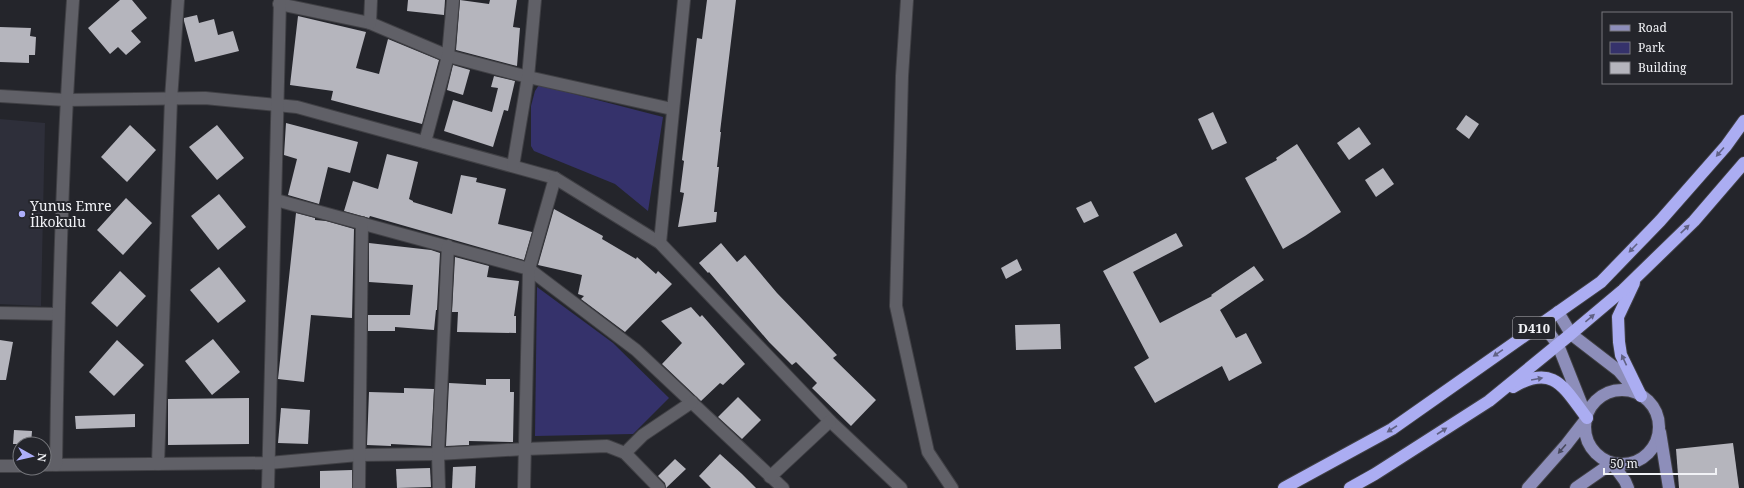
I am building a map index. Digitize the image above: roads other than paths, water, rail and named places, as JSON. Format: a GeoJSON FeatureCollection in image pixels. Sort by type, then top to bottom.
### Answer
{"type":"FeatureCollection","features":[{"type":"Feature","properties":{"kind":"highway","name":"D410"},"geometry":{"type":"LineString","coordinates":[[1284,488],[1392,429],[1601,282],[1660,221],[1726,146],[1744,121]]}},
{"type":"Feature","properties":{"kind":"highway","name":"D410"},"geometry":{"type":"LineString","coordinates":[[1350,488],[1375,474],[1489,401],[1558,345],[1636,277],[1694,221],[1744,163]]}},
{"type":"Feature","properties":{"kind":"highway"},"geometry":{"type":"LineString","coordinates":[[1636,277],[1618,317],[1619,342],[1622,355],[1641,396]]}},
{"type":"Feature","properties":{"kind":"highway"},"geometry":{"type":"LineString","coordinates":[[1489,401],[1523,381],[1546,377],[1562,385],[1587,418]]}},
{"type":"Feature","properties":{"kind":"main road"},"geometry":{"type":"LineString","coordinates":[[1558,312],[1571,334],[1618,371],[1641,396],[1651,404],[1658,419],[1668,488]]}},
{"type":"Feature","properties":{"kind":"main road"},"geometry":{"type":"LineString","coordinates":[[1542,323],[1558,345],[1587,418],[1586,431],[1589,444],[1596,454],[1604,460],[1612,463],[1625,464],[1637,461],[1648,454],[1655,444],[1659,432],[1658,419]]}},
{"type":"Feature","properties":{"kind":"main road"},"geometry":{"type":"LineString","coordinates":[[1528,488],[1566,445],[1587,418],[1591,408],[1598,399],[1608,393],[1619,390],[1630,391],[1641,396]]}},
{"type":"Feature","properties":{"kind":"main road"},"geometry":{"type":"LineString","coordinates":[[1576,488],[1612,463]]}},
{"type":"Feature","properties":{"kind":"main road"},"geometry":{"type":"LineString","coordinates":[[1612,463],[1625,481],[1628,488]]}},
{"type":"Feature","properties":{"kind":"street"},"geometry":{"type":"LineString","coordinates":[[52,436],[58,314],[66,100],[73,0]]}},
{"type":"Feature","properties":{"kind":"street"},"geometry":{"type":"LineString","coordinates":[[158,464],[171,99],[178,0]]}},
{"type":"Feature","properties":{"kind":"street"},"geometry":{"type":"LineString","coordinates":[[370,23],[371,0]]}},
{"type":"Feature","properties":{"kind":"street"},"geometry":{"type":"LineString","coordinates":[[425,142],[448,56],[453,0]]}},
{"type":"Feature","properties":{"kind":"street"},"geometry":{"type":"LineString","coordinates":[[513,166],[528,77],[535,0]]}},
{"type":"Feature","properties":{"kind":"street"},"geometry":{"type":"LineString","coordinates":[[660,243],[672,109],[684,0]]}},
{"type":"Feature","properties":{"kind":"street"},"geometry":{"type":"LineString","coordinates":[[908,0],[902,76],[896,306],[928,452],[952,488]]}},
{"type":"Feature","properties":{"kind":"street"},"geometry":{"type":"LineString","coordinates":[[268,488],[276,200],[276,105],[280,2],[370,23],[448,56],[528,77],[672,109]]}},
{"type":"Feature","properties":{"kind":"street"},"geometry":{"type":"LineString","coordinates":[[0,96],[66,100],[205,98],[297,107],[555,178],[660,243],[830,421],[900,488]]}},
{"type":"Feature","properties":{"kind":"street"},"geometry":{"type":"LineString","coordinates":[[524,488],[529,269],[555,178]]}},
{"type":"Feature","properties":{"kind":"street"},"geometry":{"type":"LineString","coordinates":[[276,200],[529,269],[636,350],[783,488]]}},
{"type":"Feature","properties":{"kind":"street"},"geometry":{"type":"LineString","coordinates":[[359,488],[358,455],[362,223]]}},
{"type":"Feature","properties":{"kind":"street"},"geometry":{"type":"LineString","coordinates":[[439,488],[438,454],[448,246]]}},
{"type":"Feature","properties":{"kind":"street"},"geometry":{"type":"LineString","coordinates":[[0,313],[58,314]]}},
{"type":"Feature","properties":{"kind":"street"},"geometry":{"type":"LineString","coordinates":[[625,452],[643,435],[692,402]]}},
{"type":"Feature","properties":{"kind":"street"},"geometry":{"type":"LineString","coordinates":[[770,477],[830,421]]}},
{"type":"Feature","properties":{"kind":"street"},"geometry":{"type":"LineString","coordinates":[[52,465],[269,463],[358,455],[438,454],[606,446],[625,452],[659,488]]}},
{"type":"Feature","properties":{"kind":"street"},"geometry":{"type":"LineString","coordinates":[[0,466],[12,466]]}},
{"type":"Feature","properties":{"kind":"place","name":"Yunus Emre İlkokulu"},"geometry":{"type":"Point","coordinates":[22,214]}}]}
